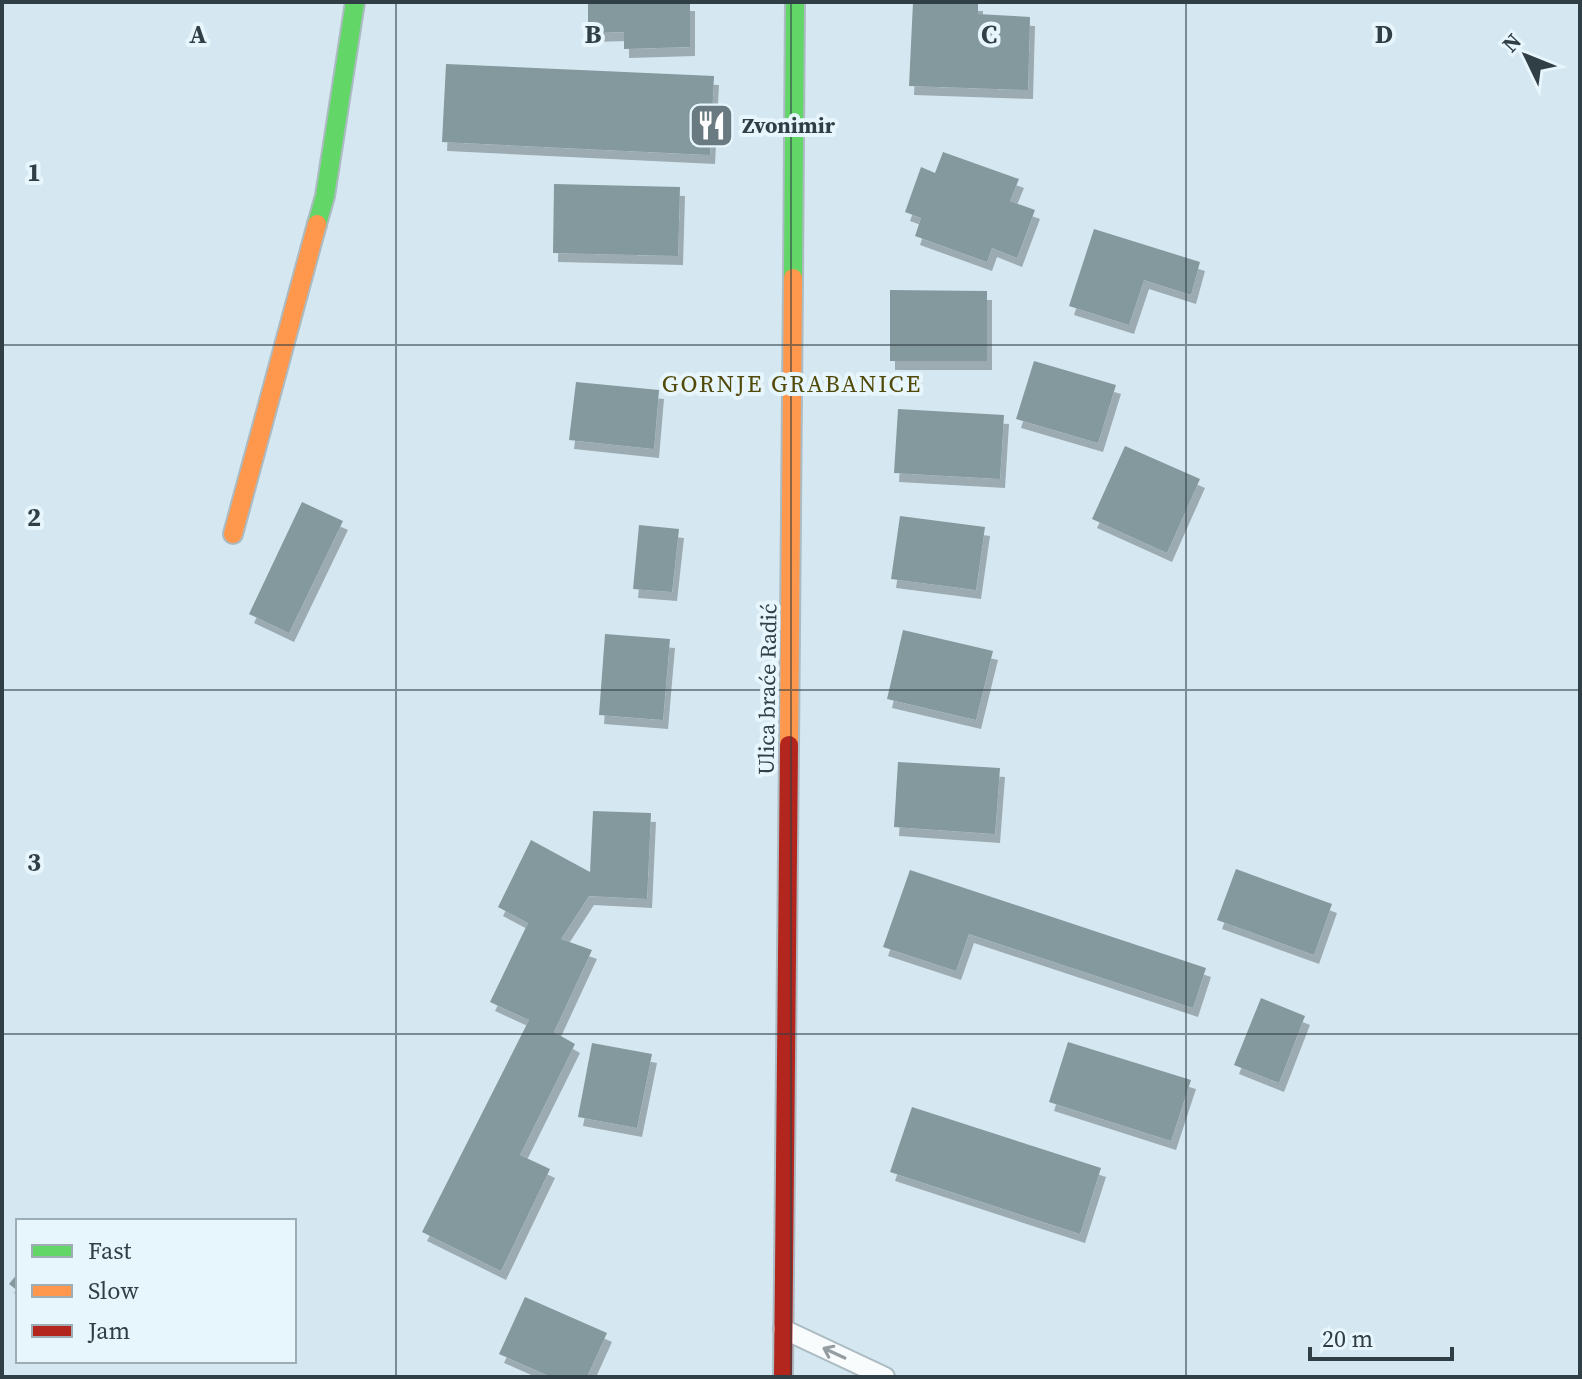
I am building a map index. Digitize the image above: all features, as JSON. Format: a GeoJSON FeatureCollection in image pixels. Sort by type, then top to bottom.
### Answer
{"type":"FeatureCollection","features":[{"type":"Feature","properties":{"kind":"main road"},"geometry":{"type":"LineString","coordinates":[[233,534],[325,196],[355,2]]}},
{"type":"Feature","properties":{"kind":"main road","name":"Ulica braće Radić"},"geometry":{"type":"LineString","coordinates":[[783,1377],[795,2]]}},
{"type":"Feature","properties":{"kind":"lane"},"geometry":{"type":"LineString","coordinates":[[783,1329],[885,1377]]}},
{"type":"Feature","properties":{"kind":"building"},"geometry":{"type":"Polygon","coordinates":[[[588,2],[690,2],[690,47],[624,49],[624,32],[588,33],[588,2]]]}},
{"type":"Feature","properties":{"kind":"building"},"geometry":{"type":"Polygon","coordinates":[[[913,2],[978,2],[978,14],[1030,17],[1028,90],[909,86],[913,2]]]}},
{"type":"Feature","properties":{"kind":"building"},"geometry":{"type":"Polygon","coordinates":[[[446,64],[714,76],[710,155],[442,142],[446,64]]]}},
{"type":"Feature","properties":{"kind":"building"},"geometry":{"type":"Polygon","coordinates":[[[943,152],[1019,179],[1010,201],[1035,210],[1017,258],[992,248],[987,262],[915,236],[921,218],[905,212],[921,167],[935,173],[943,152]]]}},
{"type":"Feature","properties":{"kind":"building"},"geometry":{"type":"Polygon","coordinates":[[[554,184],[680,187],[678,256],[553,253],[554,184]]]}},
{"type":"Feature","properties":{"kind":"building"},"geometry":{"type":"Polygon","coordinates":[[[1094,229],[1200,262],[1191,295],[1144,280],[1129,325],[1069,306],[1094,229]]]}},
{"type":"Feature","properties":{"kind":"building"},"geometry":{"type":"Polygon","coordinates":[[[890,290],[987,291],[987,361],[890,361],[890,290]]]}},
{"type":"Feature","properties":{"kind":"building"},"geometry":{"type":"Polygon","coordinates":[[[1034,361],[1116,385],[1098,443],[1016,419],[1034,361]]]}},
{"type":"Feature","properties":{"kind":"building"},"geometry":{"type":"Polygon","coordinates":[[[576,382],[659,390],[654,449],[569,440],[576,382]]]}},
{"type":"Feature","properties":{"kind":"building"},"geometry":{"type":"Polygon","coordinates":[[[898,409],[1004,415],[1000,479],[894,473],[898,409]]]}},
{"type":"Feature","properties":{"kind":"building"},"geometry":{"type":"Polygon","coordinates":[[[1125,446],[1200,479],[1167,553],[1092,519],[1125,446]]]}},
{"type":"Feature","properties":{"kind":"building"},"geometry":{"type":"Polygon","coordinates":[[[302,502],[343,521],[289,633],[249,614],[302,502]]]}},
{"type":"Feature","properties":{"kind":"building"},"geometry":{"type":"Polygon","coordinates":[[[900,516],[985,527],[976,590],[891,579],[900,516]]]}},
{"type":"Feature","properties":{"kind":"building"},"geometry":{"type":"Polygon","coordinates":[[[639,525],[679,529],[672,592],[633,589],[639,525]]]}},
{"type":"Feature","properties":{"kind":"building"},"geometry":{"type":"Polygon","coordinates":[[[903,630],[993,651],[976,720],[887,699],[903,630]]]}},
{"type":"Feature","properties":{"kind":"building"},"geometry":{"type":"Polygon","coordinates":[[[605,634],[670,639],[663,720],[599,715],[605,634]]]}},
{"type":"Feature","properties":{"kind":"building"},"geometry":{"type":"Polygon","coordinates":[[[898,762],[1000,768],[995,834],[894,827],[898,762]]]}},
{"type":"Feature","properties":{"kind":"building"},"geometry":{"type":"Polygon","coordinates":[[[593,811],[651,813],[647,899],[589,896],[561,939],[592,950],[554,1032],[575,1044],[520,1155],[550,1169],[501,1271],[422,1232],[529,1020],[490,1002],[528,923],[498,907],[531,840],[590,872],[593,811]]]}},
{"type":"Feature","properties":{"kind":"building"},"geometry":{"type":"Polygon","coordinates":[[[1236,869],[1332,904],[1314,955],[1217,920],[1236,869]]]}},
{"type":"Feature","properties":{"kind":"building"},"geometry":{"type":"Polygon","coordinates":[[[910,870],[1206,968],[1193,1008],[969,934],[956,971],[883,947],[910,870]]]}},
{"type":"Feature","properties":{"kind":"building"},"geometry":{"type":"Polygon","coordinates":[[[1261,998],[1305,1016],[1279,1083],[1234,1065],[1261,998]]]}},
{"type":"Feature","properties":{"kind":"building"},"geometry":{"type":"Polygon","coordinates":[[[1068,1042],[1191,1080],[1171,1141],[1049,1102],[1068,1042]]]}},
{"type":"Feature","properties":{"kind":"building"},"geometry":{"type":"Polygon","coordinates":[[[592,1043],[652,1054],[637,1128],[578,1117],[592,1043]]]}},
{"type":"Feature","properties":{"kind":"building"},"geometry":{"type":"Polygon","coordinates":[[[912,1107],[1101,1168],[1080,1234],[890,1172],[912,1107]]]}},
{"type":"Feature","properties":{"kind":"building"},"geometry":{"type":"Polygon","coordinates":[[[16,1275],[16,1289],[9,1284],[16,1275]]]}},
{"type":"Feature","properties":{"kind":"building"},"geometry":{"type":"Polygon","coordinates":[[[525,1297],[607,1333],[587,1377],[551,1377],[499,1354],[525,1297]]]}},
{"type":"Feature","properties":{"kind":"traffic: fast"},"geometry":{"type":"LineString","coordinates":[[317,224],[325,196],[355,2]]}},
{"type":"Feature","properties":{"kind":"traffic: fast"},"geometry":{"type":"LineString","coordinates":[[793,278],[795,2]]}},
{"type":"Feature","properties":{"kind":"traffic: slow"},"geometry":{"type":"LineString","coordinates":[[233,534],[317,224]]}},
{"type":"Feature","properties":{"kind":"traffic: slow"},"geometry":{"type":"LineString","coordinates":[[789,745],[793,278]]}},
{"type":"Feature","properties":{"kind":"traffic: jam"},"geometry":{"type":"LineString","coordinates":[[783,1377],[789,745]]}},
{"type":"Feature","properties":{"kind":"place","name":"Zvonimir"},"geometry":{"type":"Point","coordinates":[711,125]}},
{"type":"Feature","properties":{"kind":"district","name":"GORNJE GRABANICE"},"geometry":{"type":"Point","coordinates":[792,383]}}]}
